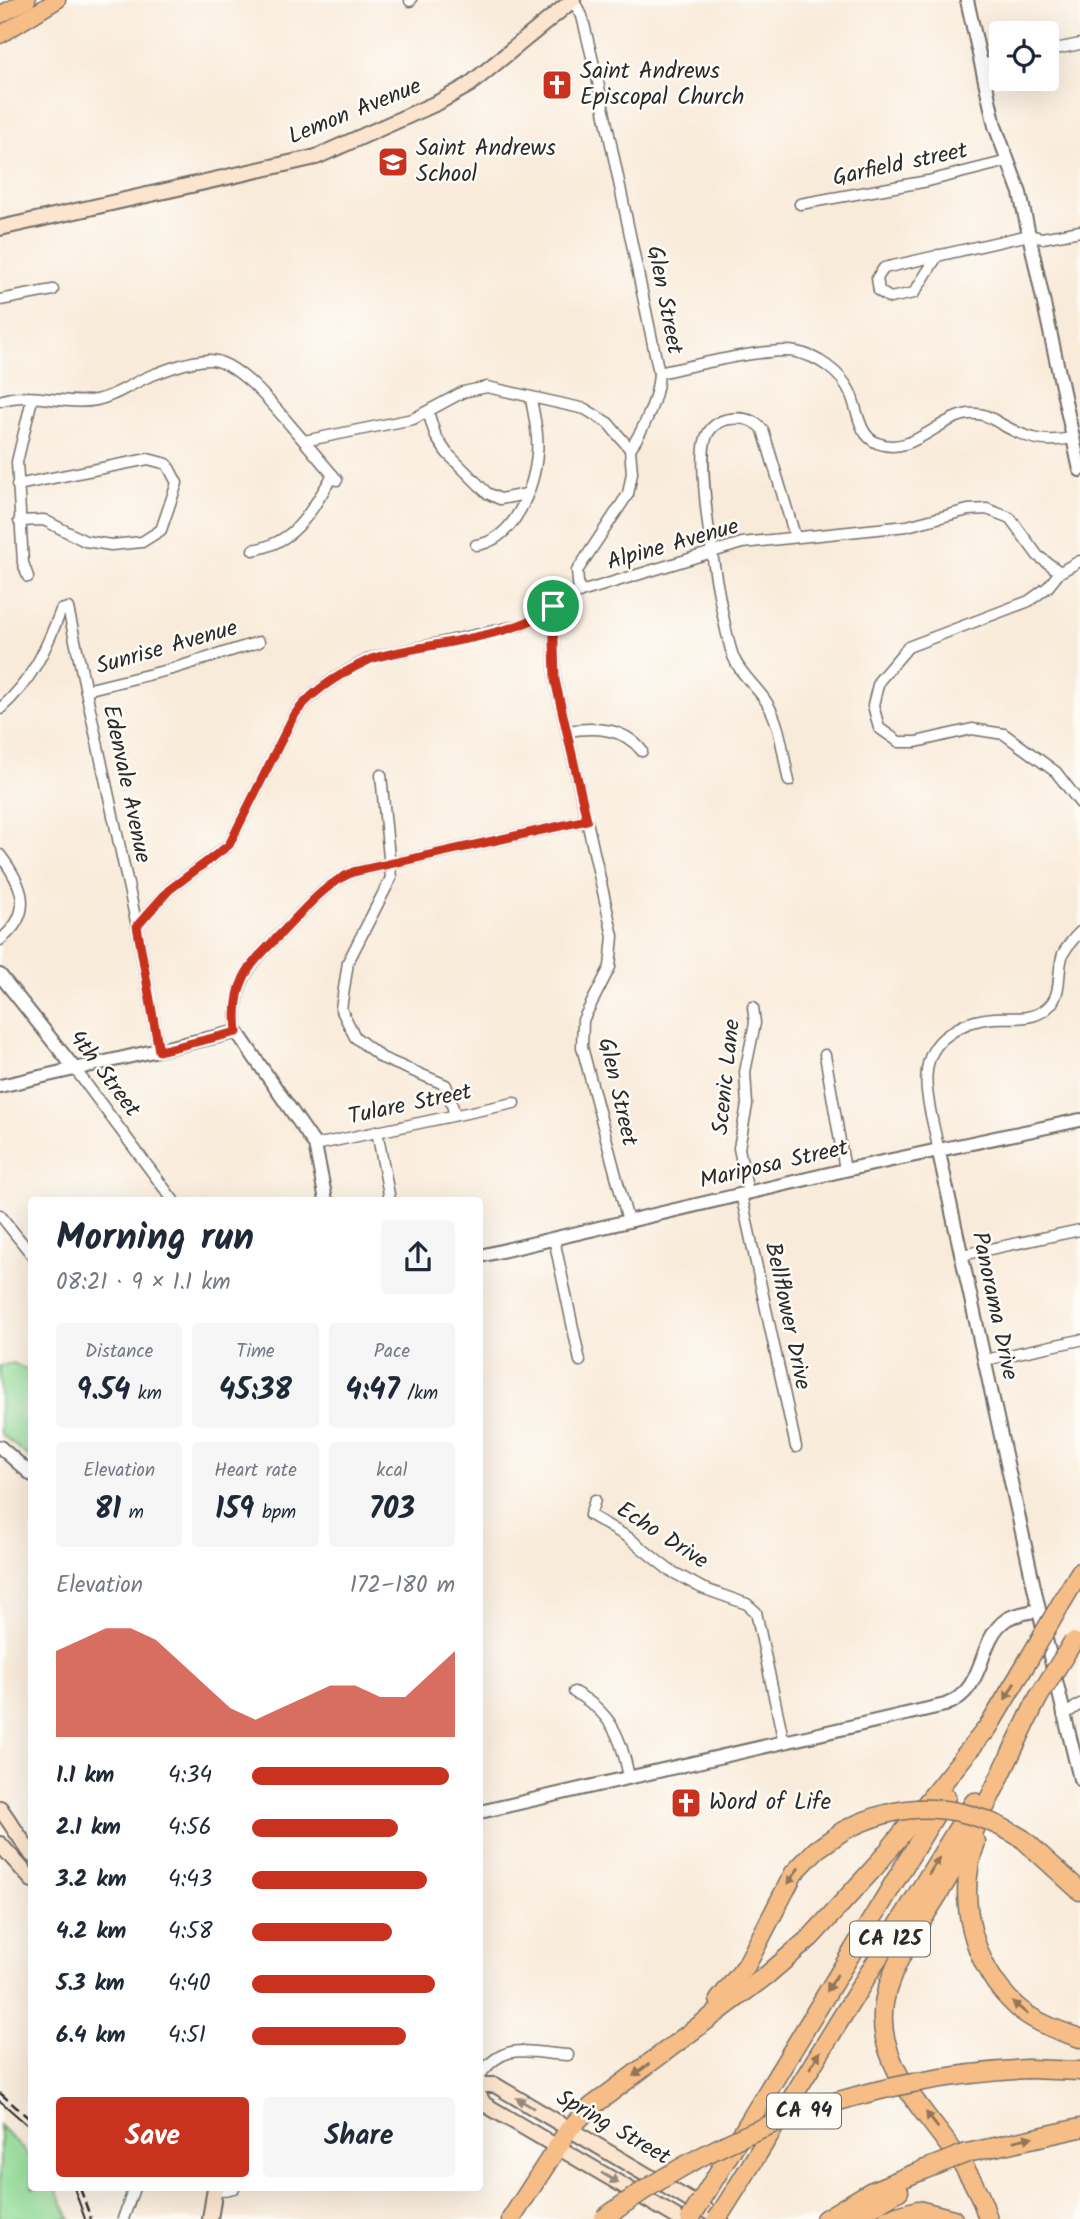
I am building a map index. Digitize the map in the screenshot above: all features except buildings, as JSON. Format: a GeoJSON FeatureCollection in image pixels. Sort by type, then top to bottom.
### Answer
{"type":"FeatureCollection","features":[{"type":"Feature","properties":{"kind":"highway","name":"CA 125"},"geometry":{"type":"LineString","coordinates":[[691,2219],[1080,1572]]}},
{"type":"Feature","properties":{"kind":"highway","name":"CA 125"},"geometry":{"type":"LineString","coordinates":[[719,2219],[1077,1637]]}},
{"type":"Feature","properties":{"kind":"highway"},"geometry":{"type":"LineString","coordinates":[[1038,1698],[970,1857],[967,1878],[969,1913],[980,1956],[1004,1993],[1018,2008],[1037,2020],[1080,2038]]}},
{"type":"Feature","properties":{"kind":"highway"},"geometry":{"type":"LineString","coordinates":[[988,2219],[961,2159],[897,2069],[888,2050],[883,2015],[889,1983],[903,1954],[949,1876],[1038,1698]]}},
{"type":"Feature","properties":{"kind":"highway"},"geometry":{"type":"LineString","coordinates":[[511,2219],[569,2129],[591,2107],[767,1975],[811,1937],[875,1867],[991,1723]]}},
{"type":"Feature","properties":{"kind":"highway"},"geometry":{"type":"LineString","coordinates":[[695,2028],[746,1966],[794,1873],[816,1850],[843,1831],[881,1814],[935,1807],[972,1813],[1023,1839],[1080,1891]]}},
{"type":"Feature","properties":{"kind":"highway","name":"CA 94"},"geometry":{"type":"LineString","coordinates":[[603,2219],[695,2160],[750,2132],[807,2110],[919,2081],[1029,2069],[1080,2071]]}},
{"type":"Feature","properties":{"kind":"highway"},"geometry":{"type":"LineString","coordinates":[[825,2219],[870,2192],[926,2172],[967,2153],[1080,2128]]}},
{"type":"Feature","properties":{"kind":"highway"},"geometry":{"type":"LineString","coordinates":[[851,2219],[926,2172]]}},
{"type":"Feature","properties":{"kind":"highway"},"geometry":{"type":"LineString","coordinates":[[887,2219],[918,2210],[953,2219]]}},
{"type":"Feature","properties":{"kind":"main road"},"geometry":{"type":"LineString","coordinates":[[0,15],[29,5],[57,0]]}},
{"type":"Feature","properties":{"kind":"main road","name":"Lemon Avenue"},"geometry":{"type":"LineString","coordinates":[[0,228],[316,157],[439,102],[469,85],[573,0]]}},
{"type":"Feature","properties":{"kind":"main road"},"geometry":{"type":"LineString","coordinates":[[0,35],[29,5]]}},
{"type":"Feature","properties":{"kind":"main road"},"geometry":{"type":"LineString","coordinates":[[0,1808],[28,1849]]}},
{"type":"Feature","properties":{"kind":"main road"},"geometry":{"type":"LineString","coordinates":[[0,1844],[28,1876]]}},
{"type":"Feature","properties":{"kind":"main road","name":"Spring Street"},"geometry":{"type":"LineString","coordinates":[[483,2085],[495,2084],[719,2219]]}},
{"type":"Feature","properties":{"kind":"main road","name":"Spring Street"},"geometry":{"type":"LineString","coordinates":[[483,2102],[680,2219]]}},
{"type":"Feature","properties":{"kind":"main road"},"geometry":{"type":"LineString","coordinates":[[210,2219],[215,2191]]}},
{"type":"Feature","properties":{"kind":"street","name":"Glen Street"},"geometry":{"type":"LineString","coordinates":[[573,0],[582,16],[598,82],[659,373],[658,385],[639,437],[630,449],[632,473],[628,494],[577,570],[579,593]]}},
{"type":"Feature","properties":{"kind":"street","name":"Garfield street"},"geometry":{"type":"LineString","coordinates":[[967,0],[995,126],[1020,193],[1080,470]]}},
{"type":"Feature","properties":{"kind":"street"},"geometry":{"type":"LineString","coordinates":[[1059,48],[1080,44]]}},
{"type":"Feature","properties":{"kind":"street"},"geometry":{"type":"LineString","coordinates":[[981,65],[989,63]]}},
{"type":"Feature","properties":{"kind":"street","name":"Garfield street"},"geometry":{"type":"LineString","coordinates":[[800,204],[928,181],[1008,161]]}},
{"type":"Feature","properties":{"kind":"street"},"geometry":{"type":"LineString","coordinates":[[938,256],[914,293],[890,298],[879,291],[877,278],[884,268],[1029,235],[1042,237],[1080,231]]}},
{"type":"Feature","properties":{"kind":"street"},"geometry":{"type":"LineString","coordinates":[[0,300],[53,290]]}},
{"type":"Feature","properties":{"kind":"street"},"geometry":{"type":"LineString","coordinates":[[659,373],[793,351],[838,374],[850,392],[862,429],[876,443],[897,446],[909,443],[962,414],[978,414],[1035,440],[1056,442],[1072,438]]}},
{"type":"Feature","properties":{"kind":"street"},"geometry":{"type":"LineString","coordinates":[[0,401],[15,397],[100,400],[172,368],[209,360],[227,364],[255,387],[335,478],[298,530],[276,544],[253,550]]}},
{"type":"Feature","properties":{"kind":"street"},"geometry":{"type":"LineString","coordinates":[[304,442],[413,419],[463,392],[481,387],[578,407],[593,413],[608,423],[630,449]]}},
{"type":"Feature","properties":{"kind":"street"},"geometry":{"type":"LineString","coordinates":[[476,545],[502,536],[510,528],[526,494],[537,453],[531,398]]}},
{"type":"Feature","properties":{"kind":"street"},"geometry":{"type":"LineString","coordinates":[[28,577],[23,563],[17,462],[32,399]]}},
{"type":"Feature","properties":{"kind":"street"},"geometry":{"type":"LineString","coordinates":[[428,412],[436,436],[447,453],[487,493],[500,499],[526,494]]}},
{"type":"Feature","properties":{"kind":"street"},"geometry":{"type":"LineString","coordinates":[[789,780],[772,711],[740,670],[732,652],[712,552],[705,442],[712,427],[727,419],[749,419],[763,430],[795,536]]}},
{"type":"Feature","properties":{"kind":"street"},"geometry":{"type":"LineString","coordinates":[[17,485],[148,459],[167,464],[177,483],[161,530],[135,544],[111,545],[85,541],[44,520],[19,521]]}},
{"type":"Feature","properties":{"kind":"street","name":"Alpine Avenue"},"geometry":{"type":"LineString","coordinates":[[137,926],[169,890],[229,845],[292,719],[305,701],[357,664],[522,625],[546,613],[561,598],[742,543],[907,526],[968,510],[987,509],[1010,518],[1038,556],[1060,572]]}},
{"type":"Feature","properties":{"kind":"street"},"geometry":{"type":"LineString","coordinates":[[1080,561],[1060,572],[1048,587],[1029,601],[902,651],[876,687],[873,712],[883,732],[905,743],[980,729],[1004,734],[1056,772],[1080,803]]}},
{"type":"Feature","properties":{"kind":"street","name":"Glen Street"},"geometry":{"type":"LineString","coordinates":[[553,606],[555,680],[613,936],[607,977],[583,1020],[582,1047],[628,1221]]}},
{"type":"Feature","properties":{"kind":"street","name":"Edenvale Avenue"},"geometry":{"type":"LineString","coordinates":[[0,709],[31,677],[46,651],[61,610],[68,608],[137,926],[159,1051]]}},
{"type":"Feature","properties":{"kind":"street","name":"Sunrise Avenue"},"geometry":{"type":"LineString","coordinates":[[86,690],[172,669],[259,642]]}},
{"type":"Feature","properties":{"kind":"street"},"geometry":{"type":"LineString","coordinates":[[567,731],[606,729],[635,742],[642,751]]}},
{"type":"Feature","properties":{"kind":"street"},"geometry":{"type":"LineString","coordinates":[[381,775],[392,864],[391,878],[348,962],[341,1009],[355,1037],[382,1058],[446,1085],[455,1115]]}},
{"type":"Feature","properties":{"kind":"street"},"geometry":{"type":"LineString","coordinates":[[325,1197],[315,1145],[237,1032],[236,1009],[240,988],[260,951],[335,880],[353,872],[587,820]]}},
{"type":"Feature","properties":{"kind":"street"},"geometry":{"type":"LineString","coordinates":[[0,855],[16,877],[22,897],[15,924],[0,940]]}},
{"type":"Feature","properties":{"kind":"street","name":"Panorama Drive"},"geometry":{"type":"LineString","coordinates":[[1080,932],[1063,954],[1056,998],[1045,1010],[1030,1017],[986,1019],[968,1024],[944,1037],[932,1049],[925,1076],[1039,1610],[1080,1779]]}},
{"type":"Feature","properties":{"kind":"street","name":"4th Street"},"geometry":{"type":"LineString","coordinates":[[0,975],[75,1069],[171,1197]]}},
{"type":"Feature","properties":{"kind":"street","name":"Scenic Lane"},"geometry":{"type":"LineString","coordinates":[[744,1193],[739,1148],[747,1105],[745,1072],[755,1024],[753,1007]]}},
{"type":"Feature","properties":{"kind":"street"},"geometry":{"type":"LineString","coordinates":[[0,1086],[237,1032]]}},
{"type":"Feature","properties":{"kind":"street"},"geometry":{"type":"LineString","coordinates":[[825,1055],[845,1170]]}},
{"type":"Feature","properties":{"kind":"street","name":"Tulare Street"},"geometry":{"type":"LineString","coordinates":[[315,1145],[514,1103]]}},
{"type":"Feature","properties":{"kind":"street","name":"Mariposa Street"},"geometry":{"type":"LineString","coordinates":[[483,1255],[845,1170],[1080,1120]]}},
{"type":"Feature","properties":{"kind":"street"},"geometry":{"type":"LineString","coordinates":[[377,1131],[389,1197]]}},
{"type":"Feature","properties":{"kind":"street","name":"Bellflower Drive"},"geometry":{"type":"LineString","coordinates":[[744,1193],[796,1447]]}},
{"type":"Feature","properties":{"kind":"street"},"geometry":{"type":"LineString","coordinates":[[0,1215],[28,1250]]}},
{"type":"Feature","properties":{"kind":"street"},"geometry":{"type":"LineString","coordinates":[[962,1255],[1080,1230]]}},
{"type":"Feature","properties":{"kind":"street"},"geometry":{"type":"LineString","coordinates":[[554,1239],[580,1361]]}},
{"type":"Feature","properties":{"kind":"street"},"geometry":{"type":"LineString","coordinates":[[985,1360],[1080,1340]]}},
{"type":"Feature","properties":{"kind":"street"},"geometry":{"type":"LineString","coordinates":[[0,1447],[28,1472]]}},
{"type":"Feature","properties":{"kind":"street","name":"Echo Drive"},"geometry":{"type":"LineString","coordinates":[[595,1500],[590,1515],[629,1538],[669,1570],[702,1588],[747,1604],[757,1612],[785,1743]]}},
{"type":"Feature","properties":{"kind":"street"},"geometry":{"type":"LineString","coordinates":[[483,1811],[956,1701],[971,1686],[1000,1626],[1013,1617],[1039,1610]]}},
{"type":"Feature","properties":{"kind":"street"},"geometry":{"type":"LineString","coordinates":[[574,1692],[593,1702],[611,1721],[621,1743],[629,1778]]}},
{"type":"Feature","properties":{"kind":"street"},"geometry":{"type":"LineString","coordinates":[[1063,1717],[1080,1704]]}},
{"type":"Feature","properties":{"kind":"street"},"geometry":{"type":"LineString","coordinates":[[483,2072],[495,2058],[507,2051],[568,2055]]}},
{"type":"Feature","properties":{"kind":"street"},"geometry":{"type":"LineString","coordinates":[[123,2219],[133,2191]]}},
{"type":"Feature","properties":{"kind":"green space"},"geometry":{"type":"Polygon","coordinates":[[[12,1363],[28,1370],[28,1456],[0,1433],[0,1366],[12,1363]]]}},
{"type":"Feature","properties":{"kind":"green space"},"geometry":{"type":"Polygon","coordinates":[[[0,2126],[28,2155],[28,2191],[57,2191],[70,2219],[0,2219],[0,2126]]]}},
{"type":"Feature","properties":{"kind":"tram line"},"geometry":{"type":"LineString","coordinates":[[0,2101],[28,2126]]}},
{"type":"Feature","properties":{"kind":"tram line"},"geometry":{"type":"LineString","coordinates":[[75,2191],[85,2219]]}},
{"type":"Feature","properties":{"kind":"railway"},"geometry":{"type":"LineString","coordinates":[[0,2093],[28,2118]]}},
{"type":"Feature","properties":{"kind":"railway"},"geometry":{"type":"LineString","coordinates":[[81,2191],[91,2219]]}},
{"type":"Feature","properties":{"kind":"place","name":"Saint Andrews Episcopal Church"},"geometry":{"type":"Point","coordinates":[557,85]}},
{"type":"Feature","properties":{"kind":"place","name":"Saint Andrews School"},"geometry":{"type":"Point","coordinates":[393,162]}},
{"type":"Feature","properties":{"kind":"place","name":"Word of Life"},"geometry":{"type":"Point","coordinates":[686,1803]}},
{"type":"Feature","properties":{"kind":"route"},"geometry":{"type":"LineString","coordinates":[[553,606],[555,680],[587,820],[353,872],[335,880],[260,951],[248,968],[237,999],[237,1032],[159,1051],[137,926],[169,890],[229,845],[292,719],[305,701],[357,664],[377,657],[522,625],[546,613],[553,606]]}}]}
